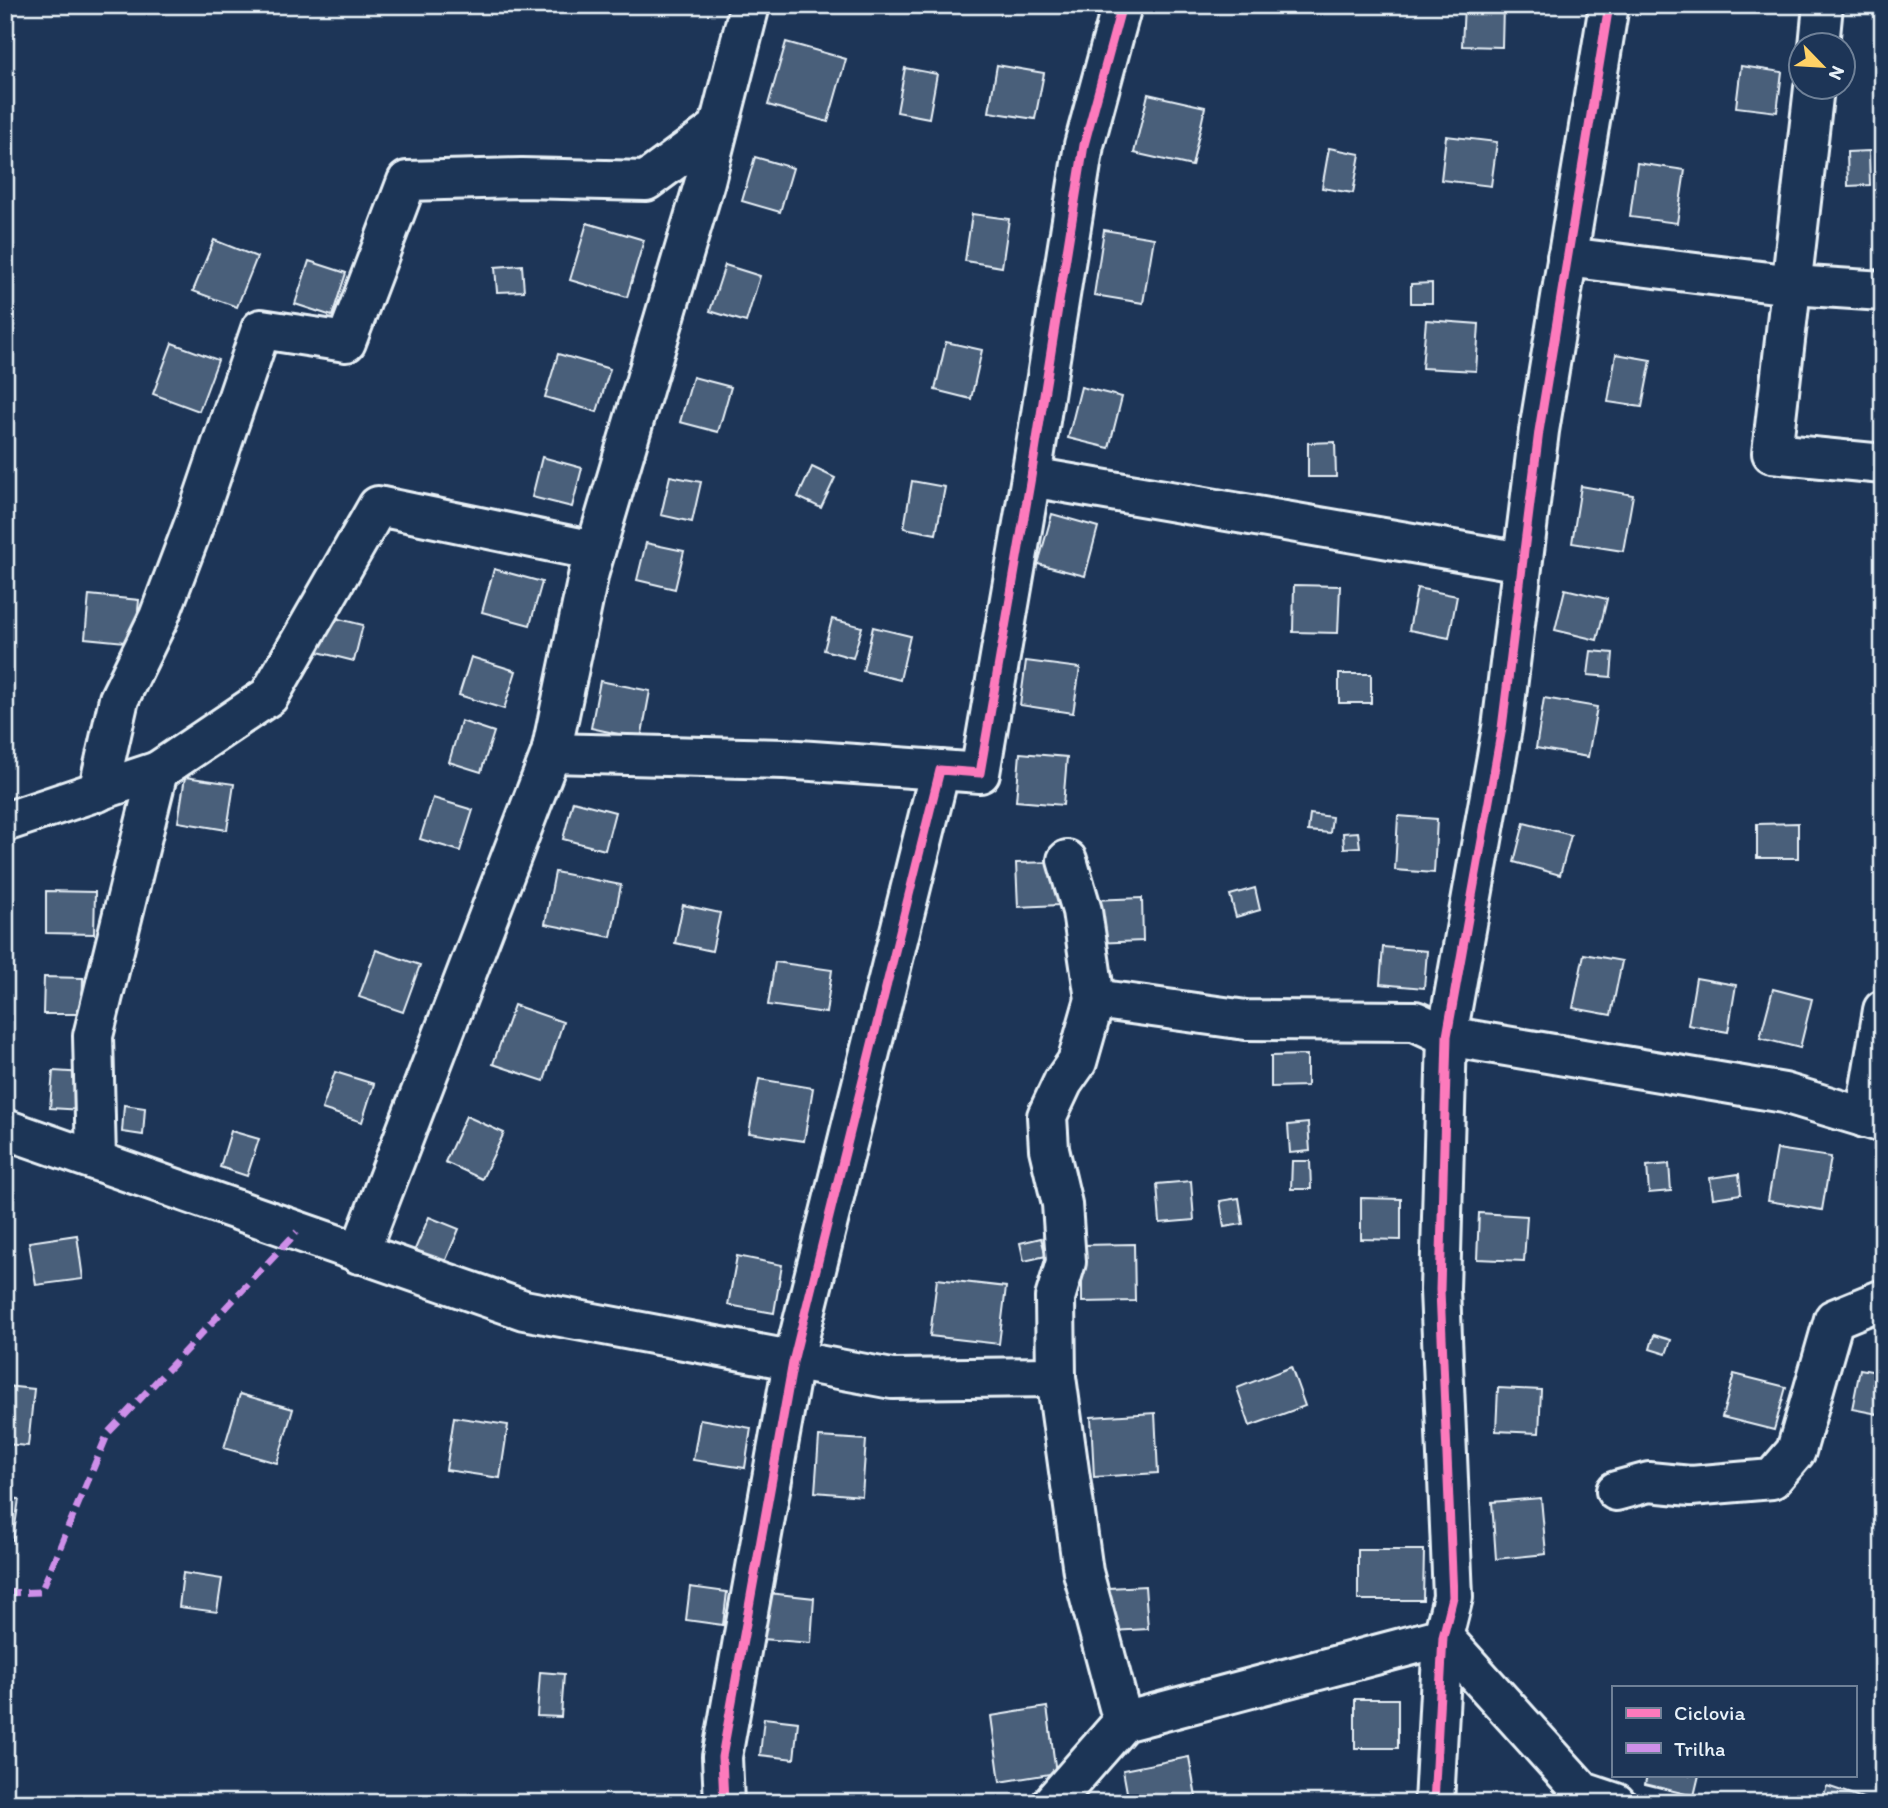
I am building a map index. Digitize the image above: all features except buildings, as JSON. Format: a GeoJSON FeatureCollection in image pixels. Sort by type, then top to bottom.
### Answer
{"type":"FeatureCollection","features":[{"type":"Feature","properties":{"kind":"street"},"geometry":{"type":"LineString","coordinates":[[359,1254],[551,753],[596,551],[718,128],[750,5]]}},
{"type":"Feature","properties":{"kind":"street"},"geometry":{"type":"LineString","coordinates":[[551,753],[785,760],[980,773],[1084,145],[1122,5]]}},
{"type":"Feature","properties":{"kind":"street"},"geometry":{"type":"LineString","coordinates":[[1434,1803],[1443,1637],[1453,1597],[1440,1290],[1447,1036],[1502,729],[1538,431],[1609,5]]}},
{"type":"Feature","properties":{"kind":"street"},"geometry":{"type":"LineString","coordinates":[[1820,32],[1823,5]]}},
{"type":"Feature","properties":{"kind":"street"},"geometry":{"type":"LineString","coordinates":[[1812,102],[1772,453],[1883,464]]}},
{"type":"Feature","properties":{"kind":"street"},"geometry":{"type":"LineString","coordinates":[[98,792],[119,699],[159,617],[200,511],[261,329],[346,342],[407,181],[522,178],[646,181],[718,128]]}},
{"type":"Feature","properties":{"kind":"street"},"geometry":{"type":"LineString","coordinates":[[1567,257],[1792,285],[1883,291]]}},
{"type":"Feature","properties":{"kind":"street"},"geometry":{"type":"LineString","coordinates":[[1031,477],[1522,562]]}},
{"type":"Feature","properties":{"kind":"street"},"geometry":{"type":"LineString","coordinates":[[5,822],[158,771],[270,696],[378,506],[596,551]]}},
{"type":"Feature","properties":{"kind":"street"},"geometry":{"type":"LineString","coordinates":[[724,1803],[722,1757],[793,1362],[940,770]]}},
{"type":"Feature","properties":{"kind":"street"},"geometry":{"type":"LineString","coordinates":[[96,1160],[93,1035],[158,771]]}},
{"type":"Feature","properties":{"kind":"street"},"geometry":{"type":"LineString","coordinates":[[1067,860],[1082,911],[1095,999],[1077,1062],[1063,1082],[1047,1116],[1049,1149],[1062,1204],[1066,1262],[1055,1298],[1056,1377],[1083,1572],[1123,1722]]}},
{"type":"Feature","properties":{"kind":"street"},"geometry":{"type":"LineString","coordinates":[[1095,999],[1246,1020],[1415,1021],[1447,1036],[1784,1093],[1874,1121],[1883,1010]]}},
{"type":"Feature","properties":{"kind":"street"},"geometry":{"type":"LineString","coordinates":[[5,1129],[524,1310],[892,1379],[1056,1377]]}},
{"type":"Feature","properties":{"kind":"street"},"geometry":{"type":"LineString","coordinates":[[1616,1491],[1649,1482],[1691,1486],[1772,1479],[1796,1451],[1834,1319],[1883,1299]]}},
{"type":"Feature","properties":{"kind":"street"},"geometry":{"type":"LineString","coordinates":[[1052,1803],[1123,1722],[1443,1637]]}},
{"type":"Feature","properties":{"kind":"street"},"geometry":{"type":"LineString","coordinates":[[1443,1637],[1583,1792],[1616,1803]]}},
{"type":"Feature","properties":{"kind":"marked path"},"geometry":{"type":"LineString","coordinates":[[5,1593],[41,1592],[108,1433],[297,1232]]}},
{"type":"Feature","properties":{"kind":"cycle path"},"geometry":{"type":"LineString","coordinates":[[724,1803],[722,1757],[793,1362],[940,770],[980,773],[1084,145],[1122,5]]}},
{"type":"Feature","properties":{"kind":"cycle path"},"geometry":{"type":"LineString","coordinates":[[1434,1803],[1443,1637],[1453,1597],[1440,1290],[1447,1036],[1502,728],[1539,431],[1609,5]]}}]}
